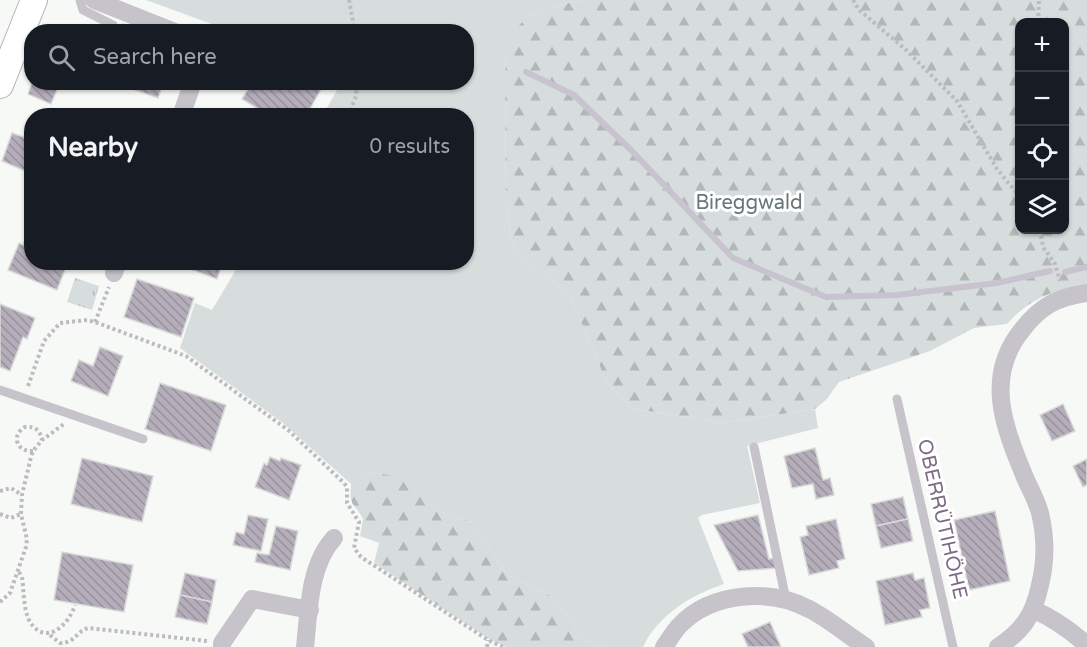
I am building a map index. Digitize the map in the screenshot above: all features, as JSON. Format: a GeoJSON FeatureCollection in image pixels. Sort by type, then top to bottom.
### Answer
{"type":"FeatureCollection","features":[{"type":"Feature","properties":{"kind":"street"},"geometry":{"type":"LineString","coordinates":[[24,24],[34,0]]}},
{"type":"Feature","properties":{"kind":"street"},"geometry":{"type":"LineString","coordinates":[[94,0],[155,24]]}},
{"type":"Feature","properties":{"kind":"street"},"geometry":{"type":"LineString","coordinates":[[0,85],[24,25]]}},
{"type":"Feature","properties":{"kind":"street"},"geometry":{"type":"LineString","coordinates":[[184,108],[190,90]]}},
{"type":"Feature","properties":{"kind":"street"},"geometry":{"type":"LineString","coordinates":[[998,647],[1023,626],[1034,610],[1045,564],[1046,547],[1040,512],[1008,436],[1000,404],[1001,371],[1013,341],[1029,320],[1053,302],[1066,296],[1087,293]]}},
{"type":"Feature","properties":{"kind":"street"},"geometry":{"type":"LineString","coordinates":[[306,647],[317,569],[326,547],[334,538]]}},
{"type":"Feature","properties":{"kind":"street"},"geometry":{"type":"LineString","coordinates":[[664,647],[680,624],[703,608],[728,599],[755,596],[786,600],[808,608],[866,647]]}},
{"type":"Feature","properties":{"kind":"street"},"geometry":{"type":"LineString","coordinates":[[222,645],[252,599],[310,610]]}},
{"type":"Feature","properties":{"kind":"street"},"geometry":{"type":"LineString","coordinates":[[1034,610],[1070,629],[1087,645]]}},
{"type":"Feature","properties":{"kind":"lane"},"geometry":{"type":"LineString","coordinates":[[80,0],[83,10],[111,24]]}},
{"type":"Feature","properties":{"kind":"lane"},"geometry":{"type":"LineString","coordinates":[[0,390],[143,439]]}},
{"type":"Feature","properties":{"kind":"lane","name":"OBERRÜTIHÖHE"},"geometry":{"type":"LineString","coordinates":[[897,399],[953,647]]}},
{"type":"Feature","properties":{"kind":"lane"},"geometry":{"type":"LineString","coordinates":[[754,447],[786,600]]}},
{"type":"Feature","properties":{"kind":"path"},"geometry":{"type":"LineString","coordinates":[[350,0],[354,24]]}},
{"type":"Feature","properties":{"kind":"path"},"geometry":{"type":"LineString","coordinates":[[853,0],[860,10],[905,49],[957,101],[997,169],[1015,191]]}},
{"type":"Feature","properties":{"kind":"path"},"geometry":{"type":"LineString","coordinates":[[1038,18],[1039,0]]}},
{"type":"Feature","properties":{"kind":"path"},"geometry":{"type":"LineString","coordinates":[[351,108],[357,90]]}},
{"type":"Feature","properties":{"kind":"path"},"geometry":{"type":"LineString","coordinates":[[1041,234],[1043,247],[1055,264],[1062,290],[1066,296]]}},
{"type":"Feature","properties":{"kind":"path"},"geometry":{"type":"LineString","coordinates":[[96,322],[102,308]]}},
{"type":"Feature","properties":{"kind":"path"},"geometry":{"type":"LineString","coordinates":[[23,398],[44,341],[60,324],[96,322],[186,356],[288,430],[334,472],[347,487],[347,503],[359,522],[354,548],[361,557],[488,640],[503,647]]}},
{"type":"Feature","properties":{"kind":"path"},"geometry":{"type":"LineString","coordinates":[[0,602],[10,593],[19,571],[27,539],[21,514],[22,495],[33,451],[42,440],[65,423],[66,412]]}},
{"type":"Feature","properties":{"kind":"path"},"geometry":{"type":"LineString","coordinates":[[33,451],[28,452],[19,447],[16,437],[18,433],[25,426],[35,427],[39,430],[42,440]]}},
{"type":"Feature","properties":{"kind":"path"},"geometry":{"type":"LineString","coordinates":[[0,491],[11,488],[22,495]]}},
{"type":"Feature","properties":{"kind":"path"},"geometry":{"type":"LineString","coordinates":[[0,514],[11,518],[21,514]]}},
{"type":"Feature","properties":{"kind":"path"},"geometry":{"type":"LineString","coordinates":[[19,571],[22,576],[26,612],[30,622],[41,633],[50,635],[60,643],[72,642],[88,628],[222,645]]}},
{"type":"Feature","properties":{"kind":"path"},"geometry":{"type":"LineString","coordinates":[[50,635],[62,629],[75,605]]}},
{"type":"Feature","properties":{"kind":"path"},"geometry":{"type":"LineString","coordinates":[[487,647],[488,640]]}},
{"type":"Feature","properties":{"kind":"green space"},"geometry":{"type":"Polygon","coordinates":[[[146,0],[583,0],[550,7],[528,16],[506,50],[506,195],[510,236],[517,251],[533,267],[570,295],[606,381],[630,408],[722,423],[815,409],[818,428],[747,446],[760,503],[702,515],[698,518],[724,584],[688,600],[677,608],[657,625],[643,647],[601,647],[585,639],[551,596],[508,575],[471,522],[434,509],[397,477],[378,473],[363,475],[351,484],[283,423],[180,348],[195,303],[212,310],[236,270],[474,270],[474,108],[327,108],[337,90],[474,90],[474,24],[212,24],[146,0]]]}},
{"type":"Feature","properties":{"kind":"green space","name":"Bireggwald"},"geometry":{"type":"Polygon","coordinates":[[[583,0],[1087,0],[1087,284],[1043,296],[1015,315],[1007,324],[974,328],[930,351],[839,382],[826,400],[815,409],[722,423],[630,408],[606,381],[570,295],[533,267],[517,251],[510,236],[506,195],[506,50],[510,35],[528,16],[550,7],[583,0]]]}},
{"type":"Feature","properties":{"kind":"green space"},"geometry":{"type":"Polygon","coordinates":[[[75,278],[99,286],[92,310],[67,302],[75,278]]]}},
{"type":"Feature","properties":{"kind":"green space"},"geometry":{"type":"Polygon","coordinates":[[[378,473],[398,477],[434,509],[471,522],[508,575],[551,596],[585,639],[601,647],[506,647],[489,639],[374,563],[379,543],[360,536],[363,519],[353,504],[351,484],[363,475],[378,473]]]}},
{"type":"Feature","properties":{"kind":"building"},"geometry":{"type":"Polygon","coordinates":[[[29,90],[57,90],[51,104],[28,94],[29,90]]]}},
{"type":"Feature","properties":{"kind":"building"},"geometry":{"type":"Polygon","coordinates":[[[136,90],[161,90],[158,98],[136,90]]]}},
{"type":"Feature","properties":{"kind":"building"},"geometry":{"type":"Polygon","coordinates":[[[247,90],[321,90],[310,108],[257,108],[242,99],[247,90]]]}},
{"type":"Feature","properties":{"kind":"building"},"geometry":{"type":"Polygon","coordinates":[[[12,133],[24,137],[24,171],[2,161],[12,133]]]}},
{"type":"Feature","properties":{"kind":"building"},"geometry":{"type":"Polygon","coordinates":[[[19,243],[23,245],[24,243],[24,270],[65,270],[57,290],[8,270],[19,243]]]}},
{"type":"Feature","properties":{"kind":"building"},"geometry":{"type":"Polygon","coordinates":[[[193,270],[220,270],[217,279],[193,270]]]}},
{"type":"Feature","properties":{"kind":"building"},"geometry":{"type":"Polygon","coordinates":[[[137,279],[194,298],[181,337],[124,317],[137,279]]]}},
{"type":"Feature","properties":{"kind":"building"},"geometry":{"type":"Polygon","coordinates":[[[0,304],[35,318],[27,339],[23,337],[10,371],[0,367],[0,304]]]}},
{"type":"Feature","properties":{"kind":"building"},"geometry":{"type":"Polygon","coordinates":[[[100,347],[123,356],[108,396],[71,381],[79,360],[93,366],[100,347]]]}},
{"type":"Feature","properties":{"kind":"building"},"geometry":{"type":"Polygon","coordinates":[[[160,383],[226,405],[211,451],[145,429],[160,383]]]}},
{"type":"Feature","properties":{"kind":"building"},"geometry":{"type":"Polygon","coordinates":[[[1063,404],[1075,431],[1052,441],[1040,415],[1063,404]]]}},
{"type":"Feature","properties":{"kind":"building"},"geometry":{"type":"Polygon","coordinates":[[[815,448],[823,480],[830,478],[834,495],[816,499],[813,484],[792,488],[784,456],[815,448]]]}},
{"type":"Feature","properties":{"kind":"building"},"geometry":{"type":"Polygon","coordinates":[[[270,457],[301,465],[289,500],[255,487],[264,463],[267,465],[270,457]]]}},
{"type":"Feature","properties":{"kind":"building"},"geometry":{"type":"Polygon","coordinates":[[[82,458],[153,476],[142,522],[71,504],[82,458]]]}},
{"type":"Feature","properties":{"kind":"building"},"geometry":{"type":"Polygon","coordinates":[[[1087,459],[1087,485],[1083,487],[1073,466],[1087,459]]]}},
{"type":"Feature","properties":{"kind":"building"},"geometry":{"type":"Polygon","coordinates":[[[903,497],[908,519],[876,526],[871,504],[903,497]]]}},
{"type":"Feature","properties":{"kind":"building"},"geometry":{"type":"Polygon","coordinates":[[[995,511],[1010,581],[969,590],[954,520],[995,511]]]}},
{"type":"Feature","properties":{"kind":"building"},"geometry":{"type":"Polygon","coordinates":[[[248,515],[268,519],[261,551],[233,545],[236,532],[244,534],[248,515]]]}},
{"type":"Feature","properties":{"kind":"building"},"geometry":{"type":"Polygon","coordinates":[[[758,515],[769,559],[774,558],[777,568],[738,571],[714,525],[758,515]]]}},
{"type":"Feature","properties":{"kind":"building"},"geometry":{"type":"Polygon","coordinates":[[[836,519],[845,559],[837,561],[839,568],[809,575],[800,537],[808,535],[806,526],[836,519]]]}},
{"type":"Feature","properties":{"kind":"building"},"geometry":{"type":"Polygon","coordinates":[[[908,519],[913,541],[881,548],[876,526],[908,519]]]}},
{"type":"Feature","properties":{"kind":"building"},"geometry":{"type":"Polygon","coordinates":[[[276,526],[298,531],[290,570],[255,562],[257,553],[269,555],[276,526]]]}},
{"type":"Feature","properties":{"kind":"building"},"geometry":{"type":"Polygon","coordinates":[[[62,552],[133,565],[124,612],[54,600],[62,552]]]}},
{"type":"Feature","properties":{"kind":"building"},"geometry":{"type":"Polygon","coordinates":[[[185,573],[216,580],[212,602],[180,595],[185,573]]]}},
{"type":"Feature","properties":{"kind":"building"},"geometry":{"type":"Polygon","coordinates":[[[913,573],[915,580],[924,578],[930,608],[920,610],[922,617],[885,625],[876,581],[913,573]]]}},
{"type":"Feature","properties":{"kind":"building"},"geometry":{"type":"Polygon","coordinates":[[[180,595],[212,602],[207,624],[175,617],[180,595]]]}},
{"type":"Feature","properties":{"kind":"building"},"geometry":{"type":"Polygon","coordinates":[[[770,622],[781,647],[748,647],[742,634],[770,622]]]}},
{"type":"Feature","properties":{"kind":"waterway"},"geometry":{"type":"LineString","coordinates":[[526,72],[574,95],[632,151],[733,258],[826,297],[897,295],[997,283],[1050,271]]}},
{"type":"Feature","properties":{"kind":"waterway"},"geometry":{"type":"LineString","coordinates":[[1065,272],[1087,267]]}}]}
